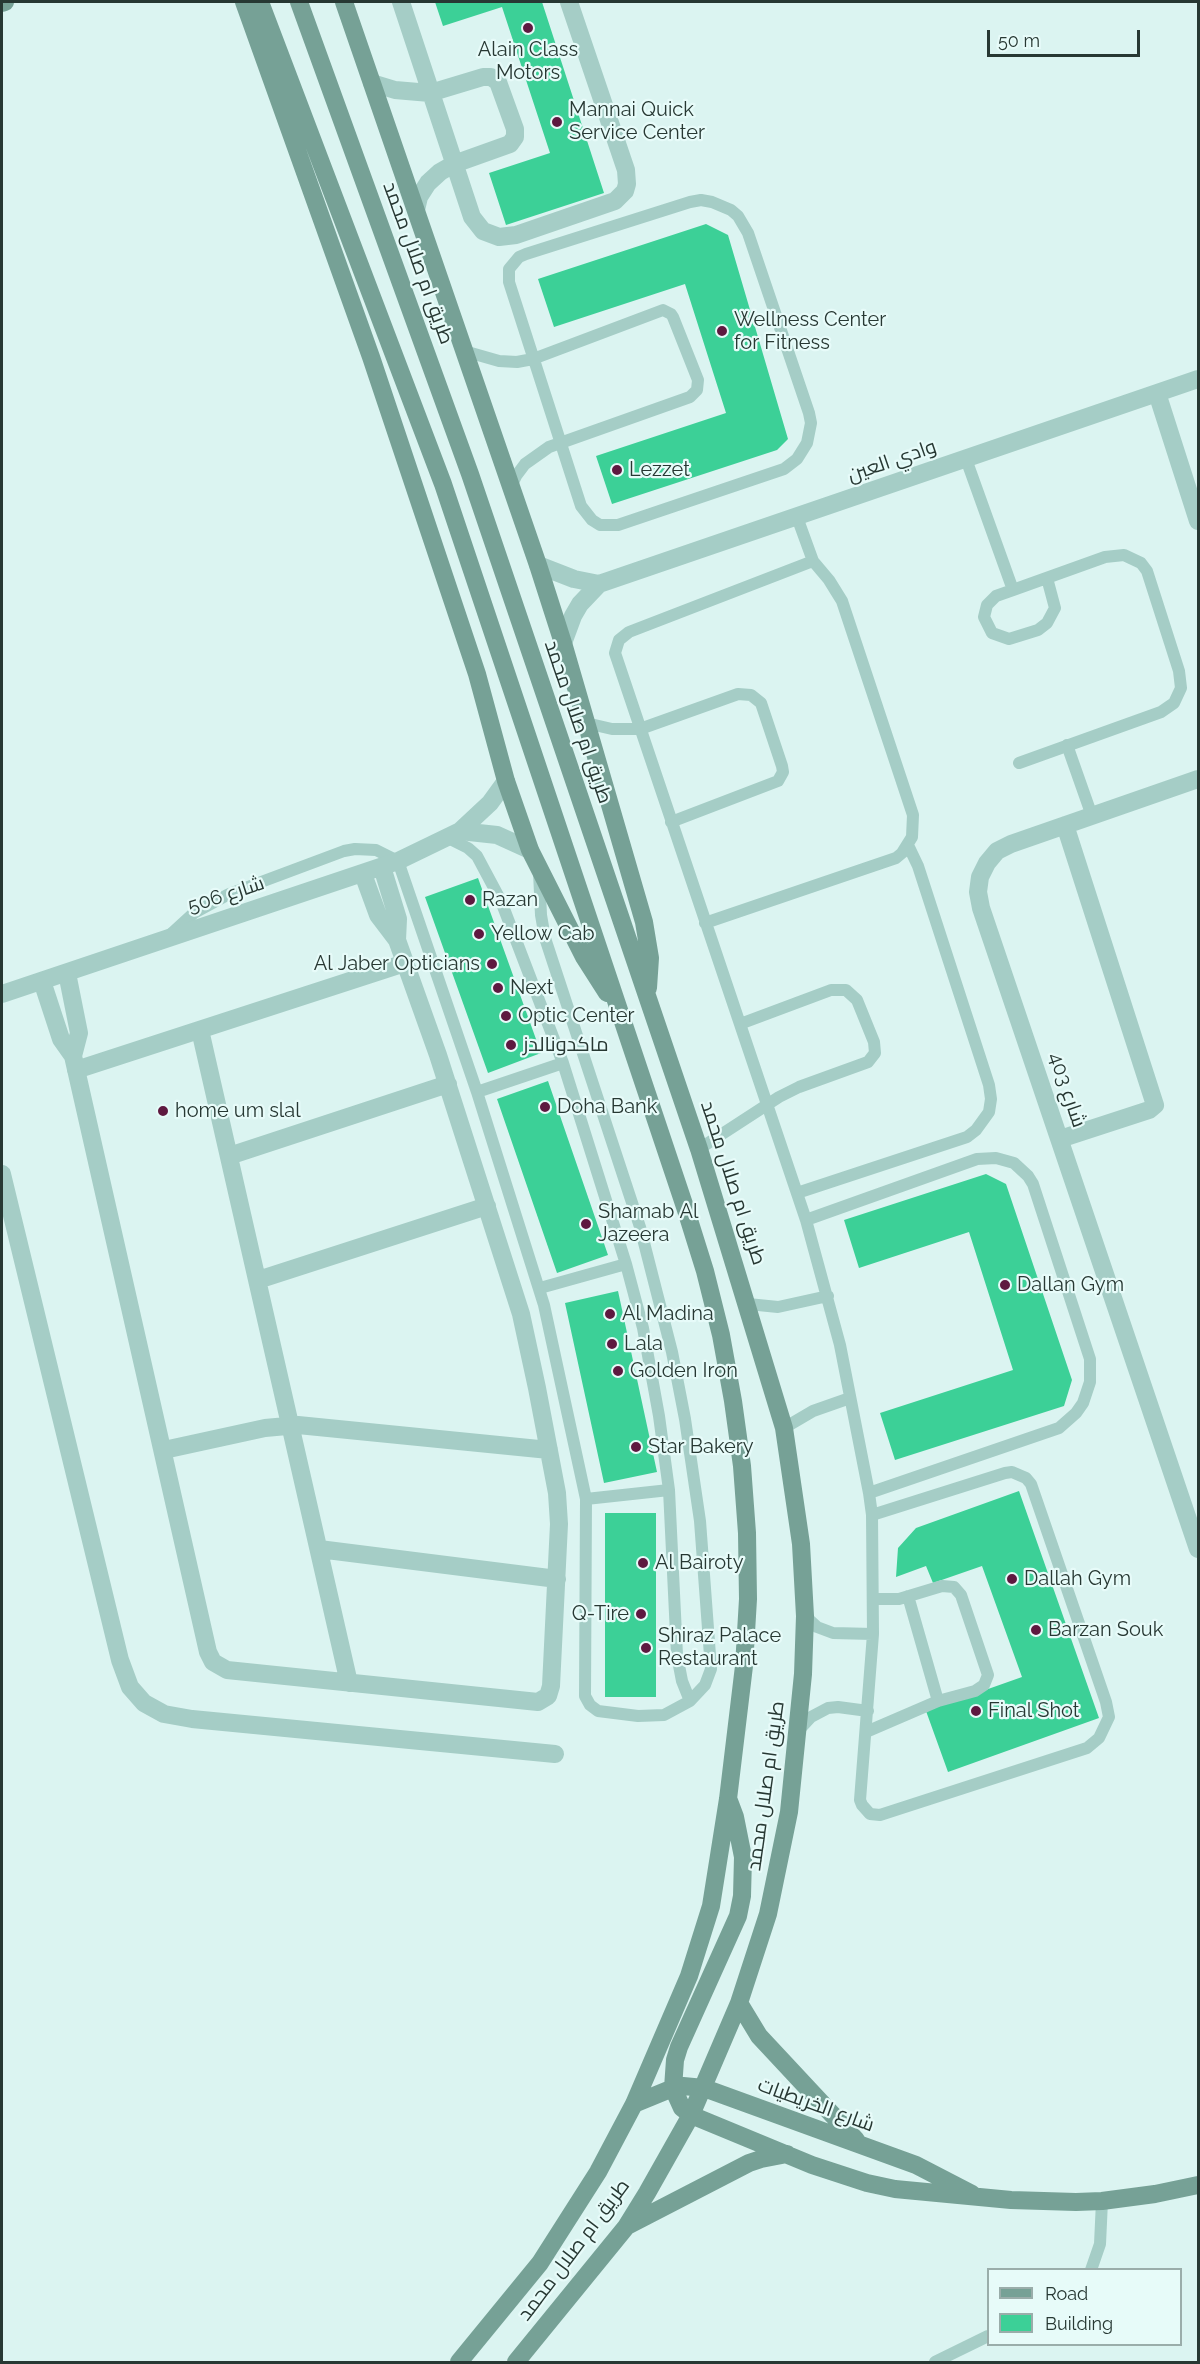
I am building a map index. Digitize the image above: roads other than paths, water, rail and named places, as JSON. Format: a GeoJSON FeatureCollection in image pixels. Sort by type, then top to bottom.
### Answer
{"type":"FeatureCollection","features":[{"type":"Feature","properties":{"kind":"street"},"geometry":{"type":"LineString","coordinates":[[244,2],[375,369],[477,674],[506,781],[530,850],[594,974],[618,1006]]}},
{"type":"Feature","properties":{"kind":"street","name":"طريق ام صلال محمد"},"geometry":{"type":"LineString","coordinates":[[260,2],[443,484],[705,1271],[721,1335],[733,1401],[746,1521],[748,1599],[744,1666],[728,1799],[711,1906],[689,1976],[634,2104],[598,2172],[560,2233],[506,2306],[459,2362]]}},
{"type":"Feature","properties":{"kind":"street","name":"طريق ام صلال محمد"},"geometry":{"type":"LineString","coordinates":[[299,2],[470,474],[699,1149],[784,1428],[801,1544],[805,1616],[804,1674],[789,1812],[776,1880],[739,2003],[691,2115],[626,2227],[516,2362]]}},
{"type":"Feature","properties":{"kind":"street"},"geometry":{"type":"LineString","coordinates":[[344,2],[512,487],[563,643],[644,922],[650,958],[647,996]]}},
{"type":"Feature","properties":{"kind":"street"},"geometry":{"type":"LineString","coordinates":[[401,2],[472,217],[476,225],[490,235],[499,237],[516,235],[615,201],[625,191],[628,177],[626,170],[569,2]]}},
{"type":"Feature","properties":{"kind":"street"},"geometry":{"type":"LineString","coordinates":[[372,83],[395,90],[430,93],[483,77],[491,77],[498,82],[515,137],[510,144],[454,164],[440,172],[428,183],[419,197],[416,210]]}},
{"type":"Feature","properties":{"kind":"street","name":"وادي العين"},"geometry":{"type":"LineString","coordinates":[[563,643],[580,604],[599,584],[1198,380]]}},
{"type":"Feature","properties":{"kind":"street"},"geometry":{"type":"LineString","coordinates":[[1157,393],[1198,521]]}},
{"type":"Feature","properties":{"kind":"street"},"geometry":{"type":"LineString","coordinates":[[538,565],[568,577],[599,584]]}},
{"type":"Feature","properties":{"kind":"street","name":"شارع 403"},"geometry":{"type":"LineString","coordinates":[[1198,779],[1011,844],[997,851],[983,870],[978,892],[981,908],[1060,1139],[1190,1496],[1198,1549]]}},
{"type":"Feature","properties":{"kind":"street","name":"شارع 506"},"geometry":{"type":"LineString","coordinates":[[2,993],[390,864],[454,834],[490,803],[506,781]]}},
{"type":"Feature","properties":{"kind":"street"},"geometry":{"type":"LineString","coordinates":[[1060,1139],[1149,1110],[1155,1105],[1065,825]]}},
{"type":"Feature","properties":{"kind":"street"},"geometry":{"type":"LineString","coordinates":[[454,834],[496,835],[530,850]]}},
{"type":"Feature","properties":{"kind":"street"},"geometry":{"type":"LineString","coordinates":[[390,864],[398,919],[397,940]]}},
{"type":"Feature","properties":{"kind":"street"},"geometry":{"type":"LineString","coordinates":[[42,981],[61,1039],[75,1063],[208,1652],[213,1662],[227,1670],[532,1702],[543,1700],[548,1696],[551,1686],[559,1524],[557,1493],[521,1314],[448,1084],[397,940],[378,915],[363,874]]}},
{"type":"Feature","properties":{"kind":"street"},"geometry":{"type":"LineString","coordinates":[[75,1063],[200,1030],[405,963]]}},
{"type":"Feature","properties":{"kind":"street"},"geometry":{"type":"LineString","coordinates":[[67,973],[79,1033],[75,1063]]}},
{"type":"Feature","properties":{"kind":"street"},"geometry":{"type":"LineString","coordinates":[[200,1030],[349,1683]]}},
{"type":"Feature","properties":{"kind":"street"},"geometry":{"type":"LineString","coordinates":[[229,1156],[448,1084]]}},
{"type":"Feature","properties":{"kind":"street"},"geometry":{"type":"LineString","coordinates":[[2,1174],[120,1660],[130,1687],[144,1703],[164,1714],[192,1719],[555,1754]]}},
{"type":"Feature","properties":{"kind":"street"},"geometry":{"type":"LineString","coordinates":[[258,1280],[487,1206]]}},
{"type":"Feature","properties":{"kind":"street"},"geometry":{"type":"LineString","coordinates":[[164,1450],[289,1425],[549,1450]]}},
{"type":"Feature","properties":{"kind":"street"},"geometry":{"type":"LineString","coordinates":[[319,1549],[557,1578]]}},
{"type":"Feature","properties":{"kind":"street"},"geometry":{"type":"LineString","coordinates":[[691,2115],[682,2108],[673,2088],[675,2060],[738,1916],[742,1896],[743,1857],[735,1818],[728,1799]]}},
{"type":"Feature","properties":{"kind":"street"},"geometry":{"type":"LineString","coordinates":[[739,2003],[759,2036],[859,2144]]}},
{"type":"Feature","properties":{"kind":"street","name":"شارع الخريطيات"},"geometry":{"type":"LineString","coordinates":[[634,2104],[673,2088],[684,2086],[704,2088],[915,2165],[979,2197]]}},
{"type":"Feature","properties":{"kind":"street","name":"شارع الخريطيات"},"geometry":{"type":"LineString","coordinates":[[691,2115],[840,2175],[867,2183],[924,2193],[1044,2202],[1102,2201],[1155,2194],[1198,2185]]}},
{"type":"Feature","properties":{"kind":"street"},"geometry":{"type":"LineString","coordinates":[[626,2227],[749,2163],[787,2154]]}},
{"type":"Feature","properties":{"kind":"lane"},"geometry":{"type":"LineString","coordinates":[[712,201],[731,210],[738,216],[748,233],[811,423],[803,452],[784,469],[618,525],[609,526],[600,525],[585,514],[560,442],[509,282],[509,269],[519,257],[690,202],[712,201]]}},
{"type":"Feature","properties":{"kind":"lane"},"geometry":{"type":"LineString","coordinates":[[464,351],[499,361],[517,362],[533,359],[663,310],[672,314],[698,380],[697,390],[690,397],[560,442],[536,454],[516,476],[512,487]]}},
{"type":"Feature","properties":{"kind":"lane"},"geometry":{"type":"LineString","coordinates":[[966,459],[1013,590]]}},
{"type":"Feature","properties":{"kind":"lane"},"geometry":{"type":"LineString","coordinates":[[705,923],[896,858],[908,845],[914,826],[913,815],[842,601],[830,580],[813,561],[797,517]]}},
{"type":"Feature","properties":{"kind":"lane"},"geometry":{"type":"LineString","coordinates":[[1019,763],[1168,708],[1179,696],[1182,679],[1150,581],[1141,563],[1133,557],[1115,554],[1047,578],[1013,590],[996,596],[985,610],[986,623],[992,633],[1009,639],[1038,630],[1051,619],[1054,602],[1047,578]]}},
{"type":"Feature","properties":{"kind":"lane"},"geometry":{"type":"LineString","coordinates":[[813,561],[624,636],[616,646],[616,659],[806,1220],[828,1296],[850,1398],[872,1515],[873,1634],[861,1800],[865,1810],[875,1815],[1087,1748],[1099,1738],[1108,1717],[1106,1702],[1031,1484],[1026,1478],[1012,1472],[1005,1473],[872,1515]]}},
{"type":"Feature","properties":{"kind":"lane"},"geometry":{"type":"LineString","coordinates":[[586,723],[612,729],[640,729],[738,694],[757,698],[765,709],[783,766],[783,772],[778,781],[671,822]]}},
{"type":"Feature","properties":{"kind":"lane"},"geometry":{"type":"LineString","coordinates":[[1067,745],[1092,816]]}},
{"type":"Feature","properties":{"kind":"lane"},"geometry":{"type":"LineString","coordinates":[[454,834],[477,856],[490,878],[563,1063],[626,1264],[643,1328],[659,1416],[669,1490],[677,1655],[682,1681],[690,1701]]}},
{"type":"Feature","properties":{"kind":"lane"},"geometry":{"type":"LineString","coordinates":[[797,1193],[967,1137],[976,1130],[988,1112],[991,1099],[989,1085],[918,866],[908,845]]}},
{"type":"Feature","properties":{"kind":"lane"},"geometry":{"type":"LineString","coordinates":[[166,939],[194,913],[229,894],[345,851],[376,850],[390,864],[477,1092],[540,1288],[586,1499],[585,1696],[590,1705],[598,1711],[638,1716],[664,1715],[690,1701],[705,1685],[709,1678],[711,1661],[700,1521],[685,1419],[672,1352],[640,1227],[545,938],[539,891],[539,868]]}},
{"type":"Feature","properties":{"kind":"lane"},"geometry":{"type":"LineString","coordinates":[[699,1149],[767,1104],[799,1087],[868,1062],[874,1053],[874,1042],[857,1000],[853,994],[839,988],[740,1024]]}},
{"type":"Feature","properties":{"kind":"lane"},"geometry":{"type":"LineString","coordinates":[[477,1092],[563,1063]]}},
{"type":"Feature","properties":{"kind":"lane"},"geometry":{"type":"LineString","coordinates":[[806,1220],[977,1159],[996,1158],[1014,1163],[1033,1184],[1090,1359],[1090,1382],[1083,1403],[1059,1428],[869,1492]]}},
{"type":"Feature","properties":{"kind":"lane"},"geometry":{"type":"LineString","coordinates":[[540,1288],[626,1264]]}},
{"type":"Feature","properties":{"kind":"lane"},"geometry":{"type":"LineString","coordinates":[[748,1304],[778,1307],[828,1296]]}},
{"type":"Feature","properties":{"kind":"lane"},"geometry":{"type":"LineString","coordinates":[[784,1428],[813,1411],[850,1398]]}},
{"type":"Feature","properties":{"kind":"lane"},"geometry":{"type":"LineString","coordinates":[[586,1499],[669,1490]]}},
{"type":"Feature","properties":{"kind":"lane"},"geometry":{"type":"LineString","coordinates":[[866,1732],[938,1701],[980,1688],[987,1680],[988,1669],[958,1590],[948,1586],[890,1600],[873,1599]]}},
{"type":"Feature","properties":{"kind":"lane"},"geometry":{"type":"LineString","coordinates":[[908,1596],[938,1701]]}},
{"type":"Feature","properties":{"kind":"lane"},"geometry":{"type":"LineString","coordinates":[[805,1616],[817,1627],[833,1633],[873,1634]]}},
{"type":"Feature","properties":{"kind":"lane"},"geometry":{"type":"LineString","coordinates":[[798,1732],[811,1717],[828,1708],[868,1711]]}},
{"type":"Feature","properties":{"kind":"lane"},"geometry":{"type":"LineString","coordinates":[[1092,2268],[1100,2244],[1102,2201]]}},
{"type":"Feature","properties":{"kind":"lane"},"geometry":{"type":"LineString","coordinates":[[935,2362],[987,2336]]}},
{"type":"Feature","properties":{"kind":"place","name":"Alain Class Motors"},"geometry":{"type":"Point","coordinates":[528,28]}},
{"type":"Feature","properties":{"kind":"place","name":"Mannai Quick Service Center"},"geometry":{"type":"Point","coordinates":[557,122]}},
{"type":"Feature","properties":{"kind":"place","name":"Wellness Center for Fitness"},"geometry":{"type":"Point","coordinates":[722,331]}},
{"type":"Feature","properties":{"kind":"place","name":"Lezzet"},"geometry":{"type":"Point","coordinates":[617,470]}},
{"type":"Feature","properties":{"kind":"place","name":"Razan"},"geometry":{"type":"Point","coordinates":[470,900]}},
{"type":"Feature","properties":{"kind":"place","name":"Yellow Cab"},"geometry":{"type":"Point","coordinates":[479,934]}},
{"type":"Feature","properties":{"kind":"place","name":"Al Jaber Opticians"},"geometry":{"type":"Point","coordinates":[492,964]}},
{"type":"Feature","properties":{"kind":"place","name":"Next"},"geometry":{"type":"Point","coordinates":[498,988]}},
{"type":"Feature","properties":{"kind":"place","name":"Optic Center"},"geometry":{"type":"Point","coordinates":[506,1016]}},
{"type":"Feature","properties":{"kind":"place","name":"ماكدونالدز"},"geometry":{"type":"Point","coordinates":[511,1045]}},
{"type":"Feature","properties":{"kind":"place","name":"Doha Bank"},"geometry":{"type":"Point","coordinates":[545,1107]}},
{"type":"Feature","properties":{"kind":"place","name":"home um slal"},"geometry":{"type":"Point","coordinates":[163,1111]}},
{"type":"Feature","properties":{"kind":"place","name":"Shamab Al Jazeera"},"geometry":{"type":"Point","coordinates":[586,1224]}},
{"type":"Feature","properties":{"kind":"place","name":"Dallan Gym"},"geometry":{"type":"Point","coordinates":[1005,1285]}},
{"type":"Feature","properties":{"kind":"place","name":"Al Madina"},"geometry":{"type":"Point","coordinates":[610,1314]}},
{"type":"Feature","properties":{"kind":"place","name":"Lala"},"geometry":{"type":"Point","coordinates":[612,1344]}},
{"type":"Feature","properties":{"kind":"place","name":"Golden Iron"},"geometry":{"type":"Point","coordinates":[618,1371]}},
{"type":"Feature","properties":{"kind":"place","name":"Star Bakery"},"geometry":{"type":"Point","coordinates":[636,1447]}},
{"type":"Feature","properties":{"kind":"place","name":"Al Bairoty"},"geometry":{"type":"Point","coordinates":[643,1563]}},
{"type":"Feature","properties":{"kind":"place","name":"Dallah Gym"},"geometry":{"type":"Point","coordinates":[1012,1579]}},
{"type":"Feature","properties":{"kind":"place","name":"Q-Tire"},"geometry":{"type":"Point","coordinates":[641,1614]}},
{"type":"Feature","properties":{"kind":"place","name":"Barzan Souk"},"geometry":{"type":"Point","coordinates":[1036,1630]}},
{"type":"Feature","properties":{"kind":"place","name":"Shiraz Palace Restaurant"},"geometry":{"type":"Point","coordinates":[646,1648]}},
{"type":"Feature","properties":{"kind":"place","name":"Final Shot"},"geometry":{"type":"Point","coordinates":[976,1711]}}]}
